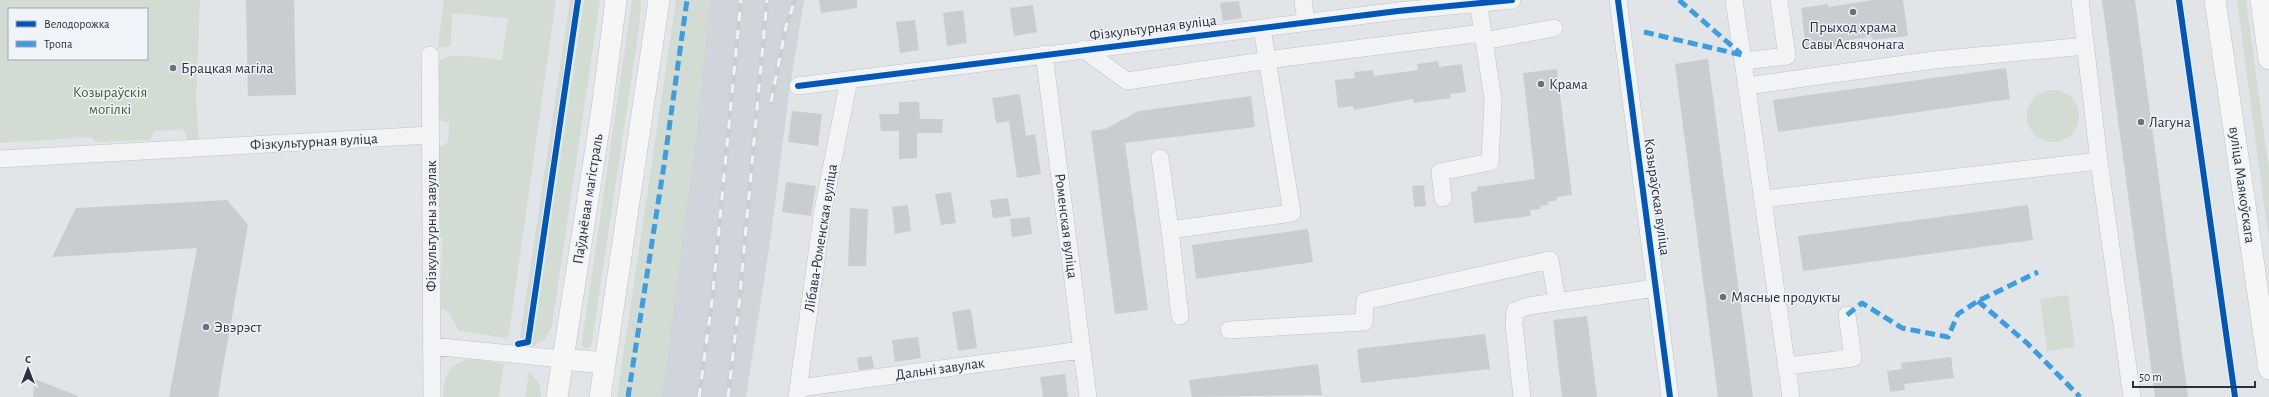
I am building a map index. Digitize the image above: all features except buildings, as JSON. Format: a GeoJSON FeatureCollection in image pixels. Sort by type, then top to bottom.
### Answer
{"type":"FeatureCollection","features":[{"type":"Feature","properties":{"kind":"main road","name":"Паўднёвая магістраль"},"geometry":{"type":"LineString","coordinates":[[557,397],[602,109],[616,0]]}},
{"type":"Feature","properties":{"kind":"main road"},"geometry":{"type":"LineString","coordinates":[[600,397],[659,0]]}},
{"type":"Feature","properties":{"kind":"main road","name":"вуліца Маякоўскага"},"geometry":{"type":"LineString","coordinates":[[2215,0],[2269,369]]}},
{"type":"Feature","properties":{"kind":"main road"},"geometry":{"type":"LineString","coordinates":[[2260,0],[2269,59]]}},
{"type":"Feature","properties":{"kind":"main road"},"geometry":{"type":"LineString","coordinates":[[562,359],[605,363]]}},
{"type":"Feature","properties":{"kind":"street"},"geometry":{"type":"LineString","coordinates":[[1303,0],[1306,22]]}},
{"type":"Feature","properties":{"kind":"street","name":"Фізкультурная вуліца"},"geometry":{"type":"LineString","coordinates":[[798,86],[1306,22],[1478,2],[1512,0]]}},
{"type":"Feature","properties":{"kind":"street","name":"Козыраўская вуліца"},"geometry":{"type":"LineString","coordinates":[[1618,0],[1670,397]]}},
{"type":"Feature","properties":{"kind":"street"},"geometry":{"type":"LineString","coordinates":[[1734,0],[1791,397]]}},
{"type":"Feature","properties":{"kind":"street"},"geometry":{"type":"LineString","coordinates":[[1743,61],[1787,56],[1779,0]]}},
{"type":"Feature","properties":{"kind":"street"},"geometry":{"type":"LineString","coordinates":[[2080,0],[2098,161],[2132,397]]}},
{"type":"Feature","properties":{"kind":"street"},"geometry":{"type":"LineString","coordinates":[[1443,198],[1440,172],[1490,162],[1493,100],[1478,2]]}},
{"type":"Feature","properties":{"kind":"street"},"geometry":{"type":"LineString","coordinates":[[1170,230],[1292,213],[1262,28]]}},
{"type":"Feature","properties":{"kind":"street"},"geometry":{"type":"LineString","coordinates":[[1083,49],[1127,81],[1267,61],[1554,28]]}},
{"type":"Feature","properties":{"kind":"street"},"geometry":{"type":"LineString","coordinates":[[1747,86],[1934,60],[2086,46]]}},
{"type":"Feature","properties":{"kind":"street","name":"Роменская вуліца"},"geometry":{"type":"LineString","coordinates":[[1044,54],[1088,397]]}},
{"type":"Feature","properties":{"kind":"street","name":"Фізкультурны завулак"},"geometry":{"type":"LineString","coordinates":[[430,55],[432,397]]}},
{"type":"Feature","properties":{"kind":"street","name":"Лібава-Роменская вуліца"},"geometry":{"type":"LineString","coordinates":[[798,393],[823,210],[849,80]]}},
{"type":"Feature","properties":{"kind":"street","name":"Фізкультурная вуліца"},"geometry":{"type":"LineString","coordinates":[[0,159],[431,135]]}},
{"type":"Feature","properties":{"kind":"street"},"geometry":{"type":"LineString","coordinates":[[1160,158],[1180,316]]}},
{"type":"Feature","properties":{"kind":"street"},"geometry":{"type":"LineString","coordinates":[[1763,199],[2098,161]]}},
{"type":"Feature","properties":{"kind":"street"},"geometry":{"type":"LineString","coordinates":[[1229,330],[1364,322],[1365,301],[1550,260],[1557,302]]}},
{"type":"Feature","properties":{"kind":"street"},"geometry":{"type":"LineString","coordinates":[[1522,397],[1514,325],[1515,311],[1528,306],[1656,288]]}},
{"type":"Feature","properties":{"kind":"street"},"geometry":{"type":"LineString","coordinates":[[1787,366],[1853,358],[1847,315]]}},
{"type":"Feature","properties":{"kind":"street"},"geometry":{"type":"LineString","coordinates":[[431,346],[562,359]]}},
{"type":"Feature","properties":{"kind":"street","name":"Дальні завулак"},"geometry":{"type":"LineString","coordinates":[[798,393],[1082,350]]}},
{"type":"Feature","properties":{"kind":"shaded area"},"geometry":{"type":"Polygon","coordinates":[[[697,0],[804,0],[790,86],[770,242],[746,397],[647,397],[697,0]]]}},
{"type":"Feature","properties":{"kind":"green space","name":"Козыраўскія могілкі"},"geometry":{"type":"Polygon","coordinates":[[[0,0],[200,0],[196,101],[199,141],[188,141],[184,130],[154,131],[150,140],[96,142],[91,137],[0,143],[0,0]]]}},
{"type":"Feature","properties":{"kind":"green space"},"geometry":{"type":"Polygon","coordinates":[[[444,0],[556,0],[509,334],[505,338],[459,331],[448,312],[441,308],[442,237],[438,236],[439,147],[448,142],[449,122],[442,121],[439,118],[438,64],[442,59],[457,56],[502,60],[508,18],[452,13],[451,46],[441,48],[438,46],[444,0]]]}},
{"type":"Feature","properties":{"kind":"green space"},"geometry":{"type":"Polygon","coordinates":[[[570,0],[575,0],[525,339],[520,340],[520,337],[570,0]]]}},
{"type":"Feature","properties":{"kind":"green space"},"geometry":{"type":"Polygon","coordinates":[[[584,0],[600,0],[552,326],[545,339],[532,347],[584,0]]]}},
{"type":"Feature","properties":{"kind":"green space"},"geometry":{"type":"Polygon","coordinates":[[[632,0],[641,0],[640,21],[592,342],[591,347],[585,349],[582,346],[582,341],[632,0]]]}},
{"type":"Feature","properties":{"kind":"green space"},"geometry":{"type":"Polygon","coordinates":[[[676,0],[710,0],[696,138],[662,397],[617,397],[676,0]]]}},
{"type":"Feature","properties":{"kind":"green space"},"geometry":{"type":"Polygon","coordinates":[[[2237,0],[2246,0],[2269,171],[2269,243],[2237,0]]]}},
{"type":"Feature","properties":{"kind":"green space"},"geometry":{"type":"Polygon","coordinates":[[[2053,90],[2067,94],[2075,102],[2079,116],[2075,130],[2067,138],[2053,142],[2039,138],[2031,130],[2027,116],[2031,102],[2039,94],[2053,90]]]}},
{"type":"Feature","properties":{"kind":"green space"},"geometry":{"type":"Polygon","coordinates":[[[2068,295],[2075,347],[2047,351],[2040,299],[2068,295]]]}},
{"type":"Feature","properties":{"kind":"green space"},"geometry":{"type":"Polygon","coordinates":[[[475,359],[504,364],[499,397],[443,397],[443,389],[450,370],[460,362],[475,359]]]}},
{"type":"Feature","properties":{"kind":"green space"},"geometry":{"type":"Polygon","coordinates":[[[529,371],[540,385],[541,397],[525,397],[529,371]]]}},
{"type":"Feature","properties":{"kind":"railway"},"geometry":{"type":"LineString","coordinates":[[699,397],[712,301],[741,0]]}},
{"type":"Feature","properties":{"kind":"railway"},"geometry":{"type":"LineString","coordinates":[[728,397],[739,304],[767,0]]}},
{"type":"Feature","properties":{"kind":"railway"},"geometry":{"type":"LineString","coordinates":[[771,102],[786,26],[795,0]]}},
{"type":"Feature","properties":{"kind":"marked path"},"geometry":{"type":"LineString","coordinates":[[628,397],[664,165],[687,0]]}},
{"type":"Feature","properties":{"kind":"marked path"},"geometry":{"type":"LineString","coordinates":[[1679,0],[1741,54]]}},
{"type":"Feature","properties":{"kind":"marked path"},"geometry":{"type":"LineString","coordinates":[[1644,32],[1742,55]]}},
{"type":"Feature","properties":{"kind":"marked path"},"geometry":{"type":"LineString","coordinates":[[1847,315],[1862,303],[1902,328],[1948,337],[1958,314],[1978,301],[2038,272]]}},
{"type":"Feature","properties":{"kind":"marked path"},"geometry":{"type":"LineString","coordinates":[[1978,301],[2027,343],[2080,397]]}},
{"type":"Feature","properties":{"kind":"cycle path"},"geometry":{"type":"LineString","coordinates":[[518,344],[528,342],[578,0]]}},
{"type":"Feature","properties":{"kind":"cycle path"},"geometry":{"type":"LineString","coordinates":[[798,86],[1398,11],[1512,0]]}},
{"type":"Feature","properties":{"kind":"cycle path"},"geometry":{"type":"LineString","coordinates":[[1618,0],[1670,397]]}},
{"type":"Feature","properties":{"kind":"cycle path"},"geometry":{"type":"LineString","coordinates":[[2179,0],[2235,397]]}},
{"type":"Feature","properties":{"kind":"place","name":"Прыход храма Савы Асвячонага"},"geometry":{"type":"Point","coordinates":[1853,12]}},
{"type":"Feature","properties":{"kind":"place","name":"Брацкая магіла"},"geometry":{"type":"Point","coordinates":[173,68]}},
{"type":"Feature","properties":{"kind":"place","name":"Крама"},"geometry":{"type":"Point","coordinates":[1541,84]}},
{"type":"Feature","properties":{"kind":"place","name":"Лагуна"},"geometry":{"type":"Point","coordinates":[2141,122]}},
{"type":"Feature","properties":{"kind":"place","name":"Мясные продукты"},"geometry":{"type":"Point","coordinates":[1723,297]}},
{"type":"Feature","properties":{"kind":"place","name":"Эвэрэст"},"geometry":{"type":"Point","coordinates":[206,327]}}]}
